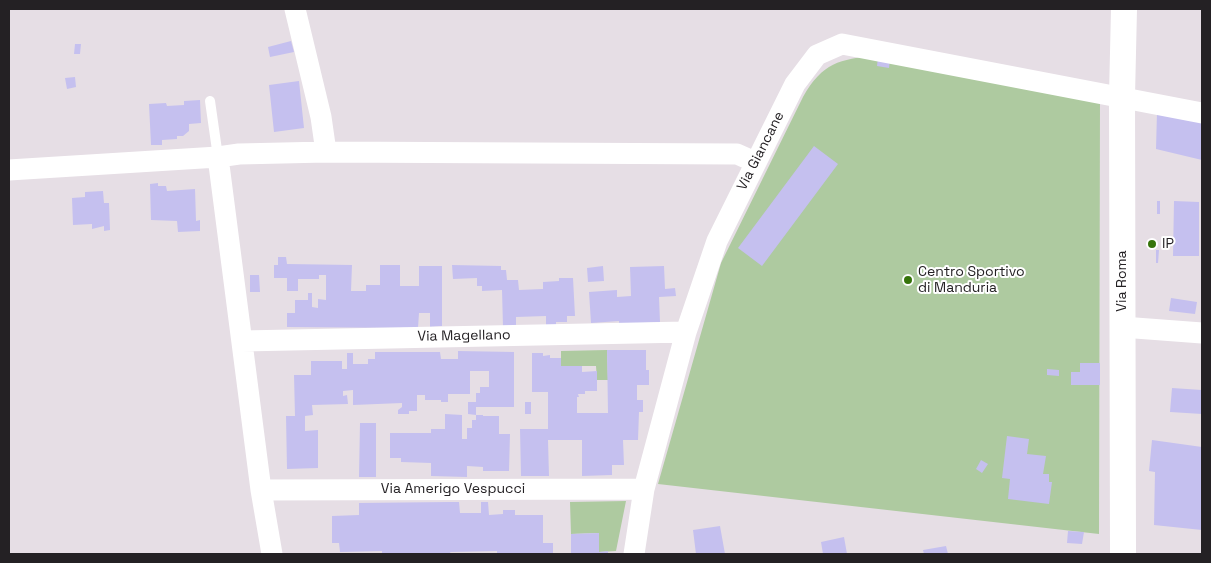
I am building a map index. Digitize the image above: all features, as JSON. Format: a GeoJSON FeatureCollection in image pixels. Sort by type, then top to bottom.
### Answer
{"type":"FeatureCollection","features":[{"type":"Feature","properties":{"kind":"street"},"geometry":{"type":"LineString","coordinates":[[295,9],[321,117],[326,152]]}},
{"type":"Feature","properties":{"kind":"street","name":"Via Roma"},"geometry":{"type":"LineString","coordinates":[[1123,554],[1122,96],[1124,9]]}},
{"type":"Feature","properties":{"kind":"street","name":"Via Giancane"},"geometry":{"type":"LineString","coordinates":[[634,554],[644,489],[686,332],[717,241],[795,84],[817,55],[842,44],[1122,96],[1202,113]]}},
{"type":"Feature","properties":{"kind":"street"},"geometry":{"type":"LineString","coordinates":[[9,170],[218,157],[239,154],[326,152],[737,154],[755,162]]}},
{"type":"Feature","properties":{"kind":"street"},"geometry":{"type":"LineString","coordinates":[[218,157],[261,490],[272,554]]}},
{"type":"Feature","properties":{"kind":"street"},"geometry":{"type":"LineString","coordinates":[[1122,327],[1202,333]]}},
{"type":"Feature","properties":{"kind":"street","name":"Via Magellano"},"geometry":{"type":"LineString","coordinates":[[242,341],[686,332]]}},
{"type":"Feature","properties":{"kind":"street","name":"Via Amerigo Vespucci"},"geometry":{"type":"LineString","coordinates":[[261,490],[644,489]]}},
{"type":"Feature","properties":{"kind":"lane"},"geometry":{"type":"LineString","coordinates":[[210,101],[218,157]]}},
{"type":"Feature","properties":{"kind":"green space","name":"Centro Sportivo di Manduria"},"geometry":{"type":"Polygon","coordinates":[[[876,55],[1100,98],[1099,534],[658,484],[721,263],[803,97],[818,76],[833,65],[842,61],[876,55]]]}},
{"type":"Feature","properties":{"kind":"green space"},"geometry":{"type":"Polygon","coordinates":[[[607,350],[608,380],[597,380],[596,366],[561,366],[561,351],[607,350]]]}},
{"type":"Feature","properties":{"kind":"green space"},"geometry":{"type":"Polygon","coordinates":[[[626,501],[616,551],[599,552],[599,533],[571,534],[570,502],[626,501]]]}},
{"type":"Feature","properties":{"kind":"building"},"geometry":{"type":"Polygon","coordinates":[[[291,41],[294,52],[270,57],[268,47],[291,41]]]}},
{"type":"Feature","properties":{"kind":"building"},"geometry":{"type":"Polygon","coordinates":[[[75,44],[81,44],[80,54],[74,54],[75,44]]]}},
{"type":"Feature","properties":{"kind":"building"},"geometry":{"type":"Polygon","coordinates":[[[878,57],[890,59],[889,68],[877,66],[878,57]]]}},
{"type":"Feature","properties":{"kind":"building"},"geometry":{"type":"Polygon","coordinates":[[[75,77],[76,87],[67,89],[65,78],[75,77]]]}},
{"type":"Feature","properties":{"kind":"building"},"geometry":{"type":"Polygon","coordinates":[[[299,81],[304,128],[274,132],[269,85],[299,81]]]}},
{"type":"Feature","properties":{"kind":"building"},"geometry":{"type":"Polygon","coordinates":[[[200,100],[201,123],[189,124],[189,131],[183,136],[177,136],[177,139],[162,140],[162,145],[151,145],[149,104],[184,105],[184,101],[200,100]]]}},
{"type":"Feature","properties":{"kind":"building"},"geometry":{"type":"Polygon","coordinates":[[[1157,112],[1202,120],[1202,160],[1156,149],[1157,112]]]}},
{"type":"Feature","properties":{"kind":"building"},"geometry":{"type":"Polygon","coordinates":[[[814,146],[838,164],[762,266],[738,248],[814,146]]]}},
{"type":"Feature","properties":{"kind":"building"},"geometry":{"type":"Polygon","coordinates":[[[158,183],[158,186],[166,186],[167,191],[195,189],[196,221],[200,220],[200,231],[178,232],[177,221],[151,220],[150,184],[158,183]]]}},
{"type":"Feature","properties":{"kind":"building"},"geometry":{"type":"Polygon","coordinates":[[[103,191],[104,203],[109,203],[110,230],[104,231],[104,226],[92,229],[92,224],[73,225],[72,198],[85,197],[85,192],[103,191]]]}},
{"type":"Feature","properties":{"kind":"building"},"geometry":{"type":"Polygon","coordinates":[[[1157,201],[1160,201],[1160,214],[1157,214],[1157,201]]]}},
{"type":"Feature","properties":{"kind":"building"},"geometry":{"type":"Polygon","coordinates":[[[1174,201],[1199,202],[1199,256],[1173,256],[1174,201]]]}},
{"type":"Feature","properties":{"kind":"building"},"geometry":{"type":"Polygon","coordinates":[[[1156,250],[1159,250],[1158,263],[1156,263],[1156,250]]]}},
{"type":"Feature","properties":{"kind":"building"},"geometry":{"type":"Polygon","coordinates":[[[278,257],[286,257],[287,264],[352,265],[351,291],[366,291],[366,285],[380,285],[380,265],[400,265],[400,286],[419,286],[419,266],[442,266],[442,326],[430,327],[430,313],[419,313],[418,328],[287,327],[287,313],[295,313],[295,300],[308,300],[308,293],[312,293],[312,307],[318,308],[318,299],[326,300],[326,275],[319,275],[319,279],[298,279],[298,291],[287,291],[287,278],[274,278],[274,265],[278,265],[278,257]]]}},
{"type":"Feature","properties":{"kind":"building"},"geometry":{"type":"Polygon","coordinates":[[[452,265],[501,266],[501,270],[506,270],[507,280],[518,280],[519,290],[543,289],[543,282],[559,281],[559,278],[573,278],[575,316],[567,316],[567,322],[556,322],[556,326],[546,326],[546,316],[516,317],[516,326],[503,327],[502,290],[482,291],[482,286],[477,286],[477,278],[453,279],[452,265]]]}},
{"type":"Feature","properties":{"kind":"building"},"geometry":{"type":"Polygon","coordinates":[[[603,266],[604,281],[588,282],[587,268],[603,266]]]}},
{"type":"Feature","properties":{"kind":"building"},"geometry":{"type":"Polygon","coordinates":[[[664,266],[665,289],[675,288],[676,296],[659,297],[660,322],[626,324],[619,327],[619,321],[591,323],[589,292],[617,290],[617,297],[631,296],[630,267],[664,266]]]}},
{"type":"Feature","properties":{"kind":"building"},"geometry":{"type":"Polygon","coordinates":[[[250,275],[259,275],[260,292],[250,292],[250,275]]]}},
{"type":"Feature","properties":{"kind":"building"},"geometry":{"type":"Polygon","coordinates":[[[1171,298],[1197,302],[1195,314],[1169,311],[1171,298]]]}},
{"type":"Feature","properties":{"kind":"building"},"geometry":{"type":"Polygon","coordinates":[[[607,350],[646,350],[646,370],[649,370],[649,385],[637,385],[637,400],[643,400],[643,412],[639,412],[638,440],[623,440],[624,465],[612,465],[612,475],[582,476],[582,440],[548,440],[549,476],[521,476],[520,429],[548,429],[548,392],[532,392],[532,353],[543,353],[543,356],[550,355],[550,358],[561,358],[561,366],[582,366],[582,372],[597,371],[597,391],[585,391],[585,394],[578,394],[577,413],[608,413],[607,350]]]}},
{"type":"Feature","properties":{"kind":"building"},"geometry":{"type":"Polygon","coordinates":[[[458,351],[514,352],[514,407],[476,407],[476,415],[468,414],[468,402],[476,402],[476,393],[480,393],[480,387],[489,387],[489,371],[470,371],[470,394],[448,394],[448,402],[425,400],[425,395],[417,395],[417,411],[409,411],[409,414],[398,414],[402,403],[353,405],[353,390],[343,391],[343,396],[347,395],[348,404],[312,405],[313,415],[305,416],[305,431],[318,430],[318,468],[287,469],[286,416],[295,416],[294,375],[311,375],[311,361],[342,361],[342,369],[347,369],[347,353],[353,353],[353,364],[368,364],[368,359],[375,359],[375,352],[440,352],[441,359],[458,359],[458,351]]]}},
{"type":"Feature","properties":{"kind":"building"},"geometry":{"type":"Polygon","coordinates":[[[1080,363],[1100,363],[1100,385],[1071,385],[1071,372],[1080,372],[1080,363]]]}},
{"type":"Feature","properties":{"kind":"building"},"geometry":{"type":"Polygon","coordinates":[[[1047,369],[1059,370],[1059,376],[1047,375],[1047,369]]]}},
{"type":"Feature","properties":{"kind":"building"},"geometry":{"type":"Polygon","coordinates":[[[1172,388],[1202,390],[1202,414],[1170,412],[1172,388]]]}},
{"type":"Feature","properties":{"kind":"building"},"geometry":{"type":"Polygon","coordinates":[[[525,402],[531,402],[531,414],[525,414],[525,402]]]}},
{"type":"Feature","properties":{"kind":"building"},"geometry":{"type":"Polygon","coordinates":[[[445,414],[462,415],[462,439],[467,439],[467,428],[472,428],[472,420],[476,420],[476,415],[499,416],[499,434],[510,434],[509,471],[483,471],[483,467],[467,466],[467,477],[431,476],[431,463],[401,462],[401,458],[390,458],[390,433],[431,433],[431,429],[445,429],[445,414]]]}},
{"type":"Feature","properties":{"kind":"building"},"geometry":{"type":"Polygon","coordinates":[[[360,423],[376,423],[376,477],[359,477],[360,423]]]}},
{"type":"Feature","properties":{"kind":"building"},"geometry":{"type":"Polygon","coordinates":[[[1007,436],[1029,439],[1027,454],[1046,456],[1043,474],[1049,474],[1049,482],[1052,482],[1049,504],[1008,499],[1010,479],[1002,478],[1007,436]]]}},
{"type":"Feature","properties":{"kind":"building"},"geometry":{"type":"Polygon","coordinates":[[[1152,440],[1202,447],[1202,530],[1154,525],[1155,472],[1149,471],[1152,440]]]}},
{"type":"Feature","properties":{"kind":"building"},"geometry":{"type":"Polygon","coordinates":[[[981,460],[988,464],[982,473],[976,469],[981,460]]]}},
{"type":"Feature","properties":{"kind":"building"},"geometry":{"type":"Polygon","coordinates":[[[459,502],[460,513],[481,513],[481,502],[488,502],[489,515],[503,514],[503,510],[515,510],[515,515],[543,515],[543,543],[553,543],[553,554],[497,554],[497,551],[450,552],[451,554],[382,554],[382,551],[340,552],[339,543],[332,543],[332,516],[359,515],[359,503],[459,502]]]}},
{"type":"Feature","properties":{"kind":"building"},"geometry":{"type":"Polygon","coordinates":[[[720,526],[725,554],[696,554],[693,530],[720,526]]]}},
{"type":"Feature","properties":{"kind":"building"},"geometry":{"type":"Polygon","coordinates":[[[1068,531],[1084,532],[1082,544],[1067,543],[1068,531]]]}},
{"type":"Feature","properties":{"kind":"building"},"geometry":{"type":"Polygon","coordinates":[[[599,533],[599,552],[608,551],[608,554],[571,554],[571,534],[599,533]]]}},
{"type":"Feature","properties":{"kind":"building"},"geometry":{"type":"Polygon","coordinates":[[[844,537],[847,554],[823,554],[821,542],[844,537]]]}},
{"type":"Feature","properties":{"kind":"building"},"geometry":{"type":"Polygon","coordinates":[[[946,546],[948,554],[924,554],[923,550],[946,546]]]}},
{"type":"Feature","properties":{"kind":"place","name":"IP"},"geometry":{"type":"Point","coordinates":[1152,244]}},
{"type":"Feature","properties":{"kind":"place","name":"Centro Sportivo di Manduria"},"geometry":{"type":"Point","coordinates":[908,280]}}]}
